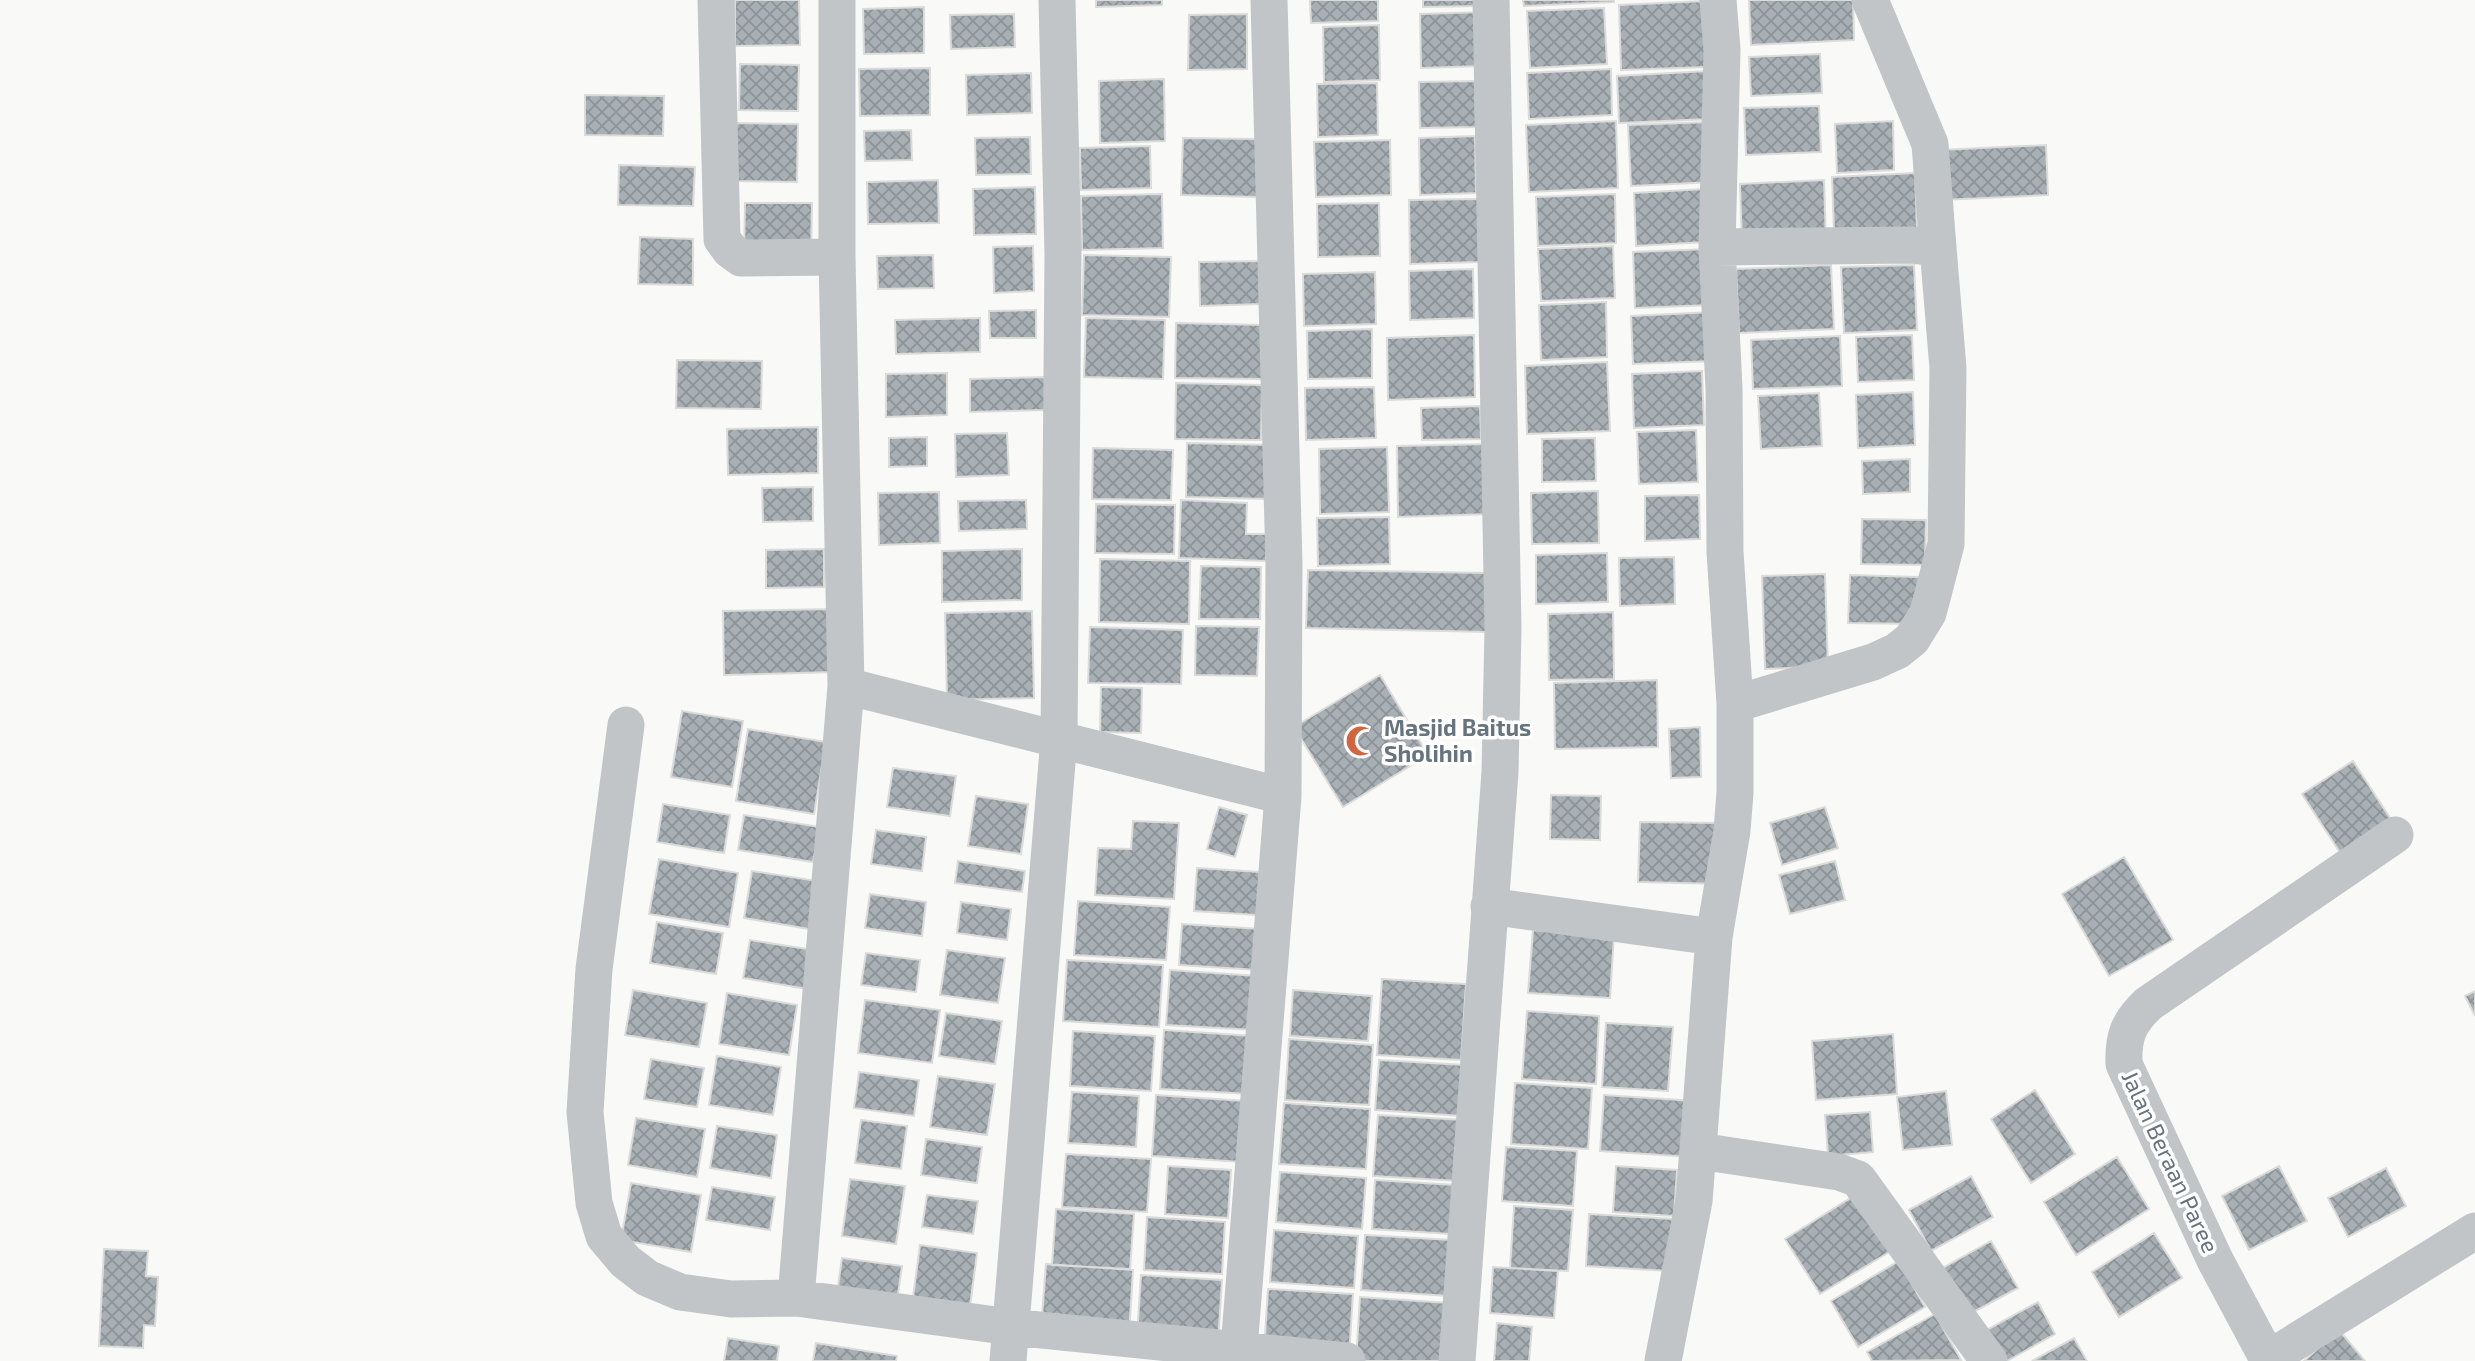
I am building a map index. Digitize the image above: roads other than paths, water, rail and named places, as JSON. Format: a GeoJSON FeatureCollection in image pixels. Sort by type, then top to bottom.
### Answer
{"type":"FeatureCollection","features":[{"type":"Feature","properties":{"kind":"street"},"geometry":{"type":"LineString","coordinates":[[716,0],[722,239],[730,250],[741,258],[836,257]]}},
{"type":"Feature","properties":{"kind":"street"},"geometry":{"type":"LineString","coordinates":[[796,1298],[846,686],[836,257],[837,0]]}},
{"type":"Feature","properties":{"kind":"street"},"geometry":{"type":"LineString","coordinates":[[1009,1344],[1059,738],[1063,255],[1057,0]]}},
{"type":"Feature","properties":{"kind":"street"},"geometry":{"type":"LineString","coordinates":[[1238,1355],[1283,796],[1284,565],[1269,0]]}},
{"type":"Feature","properties":{"kind":"street"},"geometry":{"type":"LineString","coordinates":[[1457,1361],[1500,772],[1503,628],[1491,0]]}},
{"type":"Feature","properties":{"kind":"street"},"geometry":{"type":"LineString","coordinates":[[1663,1361],[1694,1202],[1714,937],[1732,831],[1735,792],[1735,704],[1725,552],[1724,388],[1717,247],[1722,50],[1717,0]]}},
{"type":"Feature","properties":{"kind":"street"},"geometry":{"type":"LineString","coordinates":[[1735,704],[1885,656],[1912,639],[1928,613],[1946,544],[1948,368],[1930,144],[1870,0]]}},
{"type":"Feature","properties":{"kind":"street"},"geometry":{"type":"LineString","coordinates":[[1717,247],[1912,244],[1938,248]]}},
{"type":"Feature","properties":{"kind":"street"},"geometry":{"type":"LineString","coordinates":[[846,686],[1283,796]]}},
{"type":"Feature","properties":{"kind":"street"},"geometry":{"type":"LineString","coordinates":[[626,725],[594,969],[585,1112],[594,1203],[604,1236],[625,1261],[647,1278],[680,1292],[731,1299],[796,1298],[1009,1344],[1347,1361]]}},
{"type":"Feature","properties":{"kind":"street","name":"Jalan Beraan Paree"},"geometry":{"type":"LineString","coordinates":[[2269,1360],[2215,1260],[2124,1064],[2123,1045],[2132,1021],[2148,1004],[2395,835]]}},
{"type":"Feature","properties":{"kind":"street"},"geometry":{"type":"LineString","coordinates":[[1489,906],[1714,937]]}},
{"type":"Feature","properties":{"kind":"street"},"geometry":{"type":"LineString","coordinates":[[1699,1151],[1839,1172],[1858,1179],[1989,1361]]}},
{"type":"Feature","properties":{"kind":"street"},"geometry":{"type":"LineString","coordinates":[[2269,1360],[2475,1231]]}},
{"type":"Feature","properties":{"kind":"place","name":"Masjid Baitus Sholihin"},"geometry":{"type":"Point","coordinates":[1361,741]}}]}
